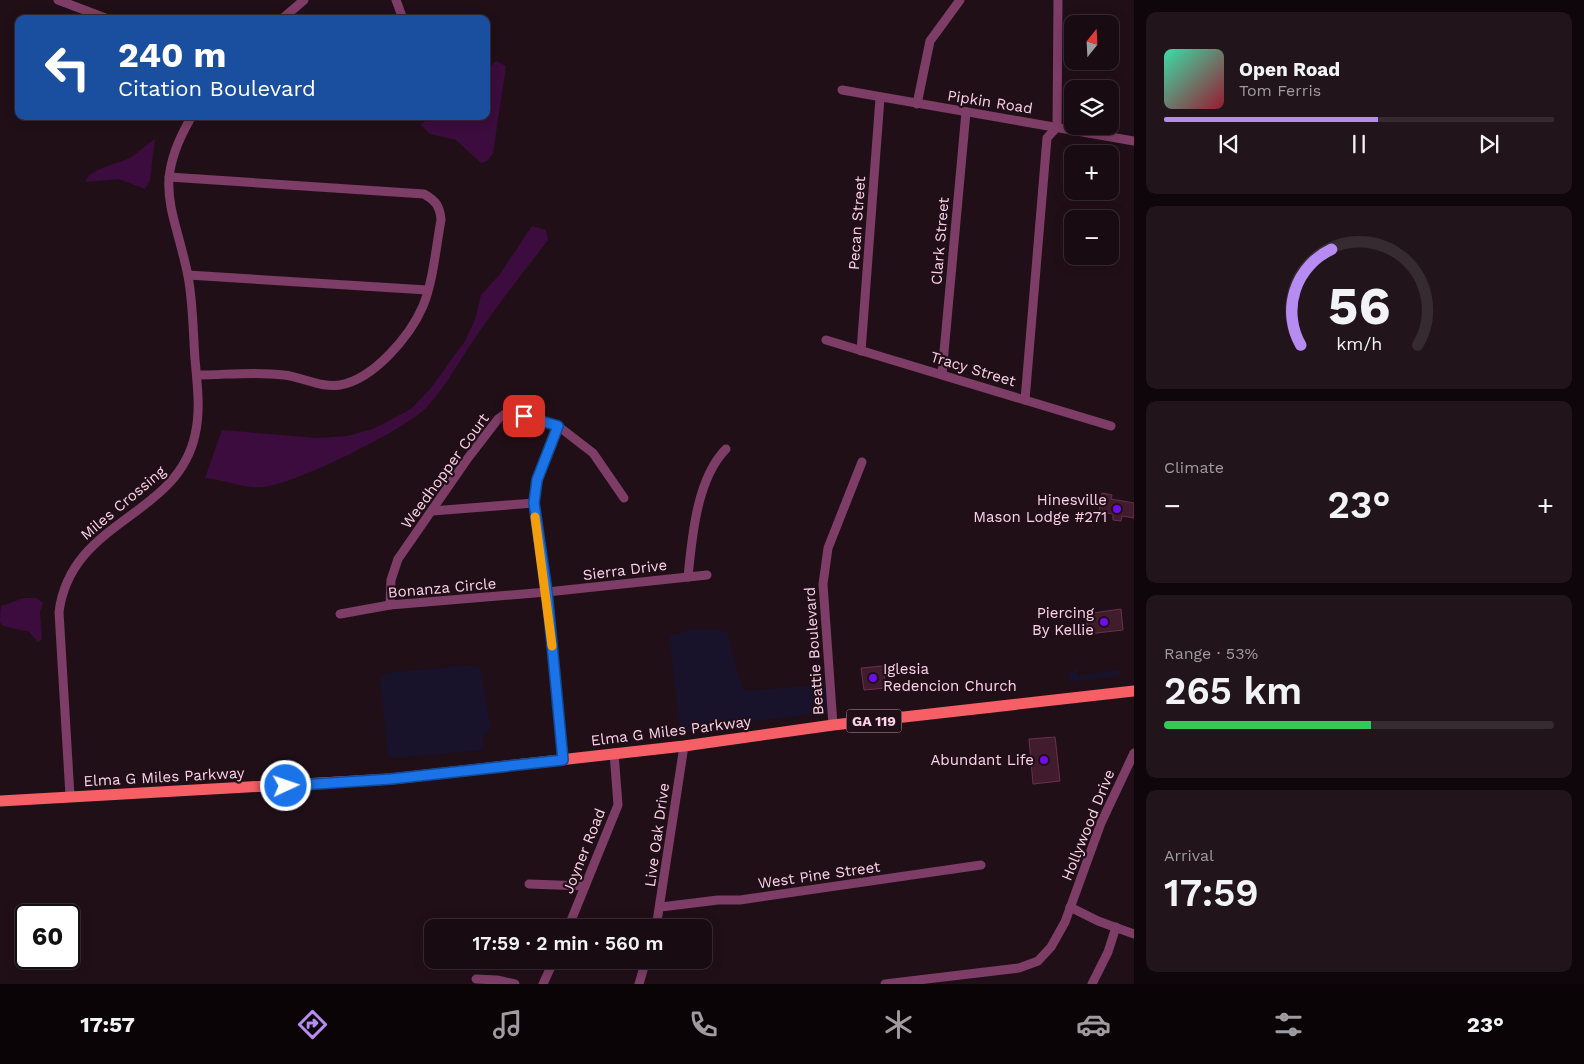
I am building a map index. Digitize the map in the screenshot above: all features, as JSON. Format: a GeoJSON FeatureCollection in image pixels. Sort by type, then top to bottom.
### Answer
{"type":"FeatureCollection","features":[{"type":"Feature","properties":{"kind":"main road","name":"Elma G Miles Parkway"},"geometry":{"type":"LineString","coordinates":[[0,800],[333,784],[684,746],[833,725],[1134,691]]}},
{"type":"Feature","properties":{"kind":"street"},"geometry":{"type":"LineString","coordinates":[[58,0],[97,15]]}},
{"type":"Feature","properties":{"kind":"street"},"geometry":{"type":"LineString","coordinates":[[287,15],[304,0]]}},
{"type":"Feature","properties":{"kind":"street"},"geometry":{"type":"LineString","coordinates":[[396,0],[401,15]]}},
{"type":"Feature","properties":{"kind":"street"},"geometry":{"type":"LineString","coordinates":[[917,104],[930,41],[960,0]]}},
{"type":"Feature","properties":{"kind":"street"},"geometry":{"type":"LineString","coordinates":[[1025,400],[1047,138],[1057,127],[1058,0]]}},
{"type":"Feature","properties":{"kind":"street","name":"Pipkin Road"},"geometry":{"type":"LineString","coordinates":[[842,90],[1134,141]]}},
{"type":"Feature","properties":{"kind":"street","name":"Pecan Street"},"geometry":{"type":"LineString","coordinates":[[861,351],[880,98]]}},
{"type":"Feature","properties":{"kind":"street","name":"Clark Street"},"geometry":{"type":"LineString","coordinates":[[942,374],[966,112]]}},
{"type":"Feature","properties":{"kind":"street","name":"Miles Crossing"},"geometry":{"type":"LineString","coordinates":[[70,796],[60,633],[61,597],[76,564],[90,547],[154,498],[179,473],[195,436],[198,421],[197,375],[188,275],[169,200],[169,177],[175,147],[190,120]]}},
{"type":"Feature","properties":{"kind":"street"},"geometry":{"type":"LineString","coordinates":[[169,177],[424,194],[434,200],[440,210],[441,220],[422,307],[401,340],[383,360],[356,380],[339,385],[271,374],[197,375]]}},
{"type":"Feature","properties":{"kind":"street"},"geometry":{"type":"LineString","coordinates":[[188,275],[427,290]]}},
{"type":"Feature","properties":{"kind":"street","name":"Tracy Street"},"geometry":{"type":"LineString","coordinates":[[826,340],[1111,426]]}},
{"type":"Feature","properties":{"kind":"street","name":"Weedhopper Court"},"geometry":{"type":"LineString","coordinates":[[390,605],[390,580],[393,569],[468,458],[498,419],[506,413],[558,426],[593,453],[624,498]]}},
{"type":"Feature","properties":{"kind":"street"},"geometry":{"type":"LineString","coordinates":[[558,426],[539,473],[534,503],[547,592],[563,760]]}},
{"type":"Feature","properties":{"kind":"street"},"geometry":{"type":"LineString","coordinates":[[688,577],[692,526],[715,460],[726,448]]}},
{"type":"Feature","properties":{"kind":"street","name":"Beattie Boulevard"},"geometry":{"type":"LineString","coordinates":[[833,725],[823,584],[828,548],[862,462]]}},
{"type":"Feature","properties":{"kind":"street"},"geometry":{"type":"LineString","coordinates":[[432,511],[534,503]]}},
{"type":"Feature","properties":{"kind":"street","name":"Sierra Drive"},"geometry":{"type":"LineString","coordinates":[[547,592],[707,575]]}},
{"type":"Feature","properties":{"kind":"street","name":"Bonanza Circle"},"geometry":{"type":"LineString","coordinates":[[340,614],[390,605],[547,592]]}},
{"type":"Feature","properties":{"kind":"street","name":"Live Oak Drive"},"geometry":{"type":"LineString","coordinates":[[658,919],[684,746]]}},
{"type":"Feature","properties":{"kind":"street","name":"Joyner Road"},"geometry":{"type":"LineString","coordinates":[[571,919],[618,805],[614,753]]}},
{"type":"Feature","properties":{"kind":"street","name":"Hollywood Drive"},"geometry":{"type":"LineString","coordinates":[[885,984],[916,982],[1019,968],[1038,961],[1051,947],[1070,907],[1098,830],[1134,753]]}},
{"type":"Feature","properties":{"kind":"street","name":"West Pine Street"},"geometry":{"type":"LineString","coordinates":[[661,907],[718,900],[740,900],[981,865]]}},
{"type":"Feature","properties":{"kind":"street"},"geometry":{"type":"LineString","coordinates":[[529,884],[584,886]]}},
{"type":"Feature","properties":{"kind":"street"},"geometry":{"type":"LineString","coordinates":[[1070,907],[1134,934]]}},
{"type":"Feature","properties":{"kind":"street"},"geometry":{"type":"LineString","coordinates":[[1092,984],[1108,952],[1116,927]]}},
{"type":"Feature","properties":{"kind":"street"},"geometry":{"type":"LineString","coordinates":[[544,984],[550,969]]}},
{"type":"Feature","properties":{"kind":"street"},"geometry":{"type":"LineString","coordinates":[[639,984],[643,969]]}},
{"type":"Feature","properties":{"kind":"street"},"geometry":{"type":"LineString","coordinates":[[476,978],[514,984]]}},
{"type":"Feature","properties":{"kind":"shaded area"},"geometry":{"type":"Polygon","coordinates":[[[496,61],[506,66],[493,153],[487,161],[481,163],[456,140],[430,134],[420,124],[428,120],[490,120],[490,66],[496,61]]]}},
{"type":"Feature","properties":{"kind":"shaded area"},"geometry":{"type":"Polygon","coordinates":[[[155,139],[150,180],[145,189],[119,179],[85,182],[92,173],[129,158],[155,139]]]}},
{"type":"Feature","properties":{"kind":"shaded area"},"geometry":{"type":"Polygon","coordinates":[[[532,226],[546,230],[548,240],[490,317],[443,387],[425,409],[372,443],[323,467],[279,483],[264,487],[242,486],[205,478],[222,430],[317,438],[347,436],[373,429],[411,409],[430,389],[465,341],[475,320],[481,295],[500,274],[532,226]]]}},
{"type":"Feature","properties":{"kind":"shaded area"},"geometry":{"type":"Polygon","coordinates":[[[24,598],[37,598],[43,603],[40,612],[42,639],[38,642],[29,632],[3,626],[0,622],[1,606],[24,598]]]}},
{"type":"Feature","properties":{"kind":"shaded area"},"geometry":{"type":"Polygon","coordinates":[[[695,629],[715,629],[728,633],[738,675],[744,691],[827,684],[828,712],[680,731],[669,636],[695,629]]]}},
{"type":"Feature","properties":{"kind":"shaded area"},"geometry":{"type":"Polygon","coordinates":[[[469,665],[480,668],[490,722],[490,729],[483,737],[484,750],[396,758],[388,756],[380,680],[386,673],[469,665]]]}},
{"type":"Feature","properties":{"kind":"shaded area"},"geometry":{"type":"Polygon","coordinates":[[[1077,669],[1078,676],[1121,669],[1119,676],[1069,682],[1069,674],[1077,669]]]}},
{"type":"Feature","properties":{"kind":"building","name":"Hinesville Mason Lodge #271"},"geometry":{"type":"Polygon","coordinates":[[[1102,493],[1112,495],[1111,499],[1134,503],[1134,518],[1122,516],[1121,521],[1113,520],[1113,514],[1099,512],[1102,493]]]}},
{"type":"Feature","properties":{"kind":"building","name":"Piercing By Kellie"},"geometry":{"type":"Polygon","coordinates":[[[1121,609],[1123,630],[1088,634],[1086,614],[1121,609]]]}},
{"type":"Feature","properties":{"kind":"building","name":"Iglesia Redencion Church"},"geometry":{"type":"Polygon","coordinates":[[[883,666],[886,688],[864,690],[861,668],[883,666]]]}},
{"type":"Feature","properties":{"kind":"building","name":"Abundant Life"},"geometry":{"type":"Polygon","coordinates":[[[1055,737],[1060,781],[1033,784],[1029,739],[1055,737]]]}},
{"type":"Feature","properties":{"kind":"slow traffic"},"geometry":{"type":"LineString","coordinates":[[535,517],[547,592],[552,646]]}},
{"type":"Feature","properties":{"kind":"place","name":"Hinesville Mason Lodge #271"},"geometry":{"type":"Point","coordinates":[1117,509]}},
{"type":"Feature","properties":{"kind":"place","name":"Piercing By Kellie"},"geometry":{"type":"Point","coordinates":[1104,622]}},
{"type":"Feature","properties":{"kind":"place","name":"Iglesia Redencion Church"},"geometry":{"type":"Point","coordinates":[873,678]}},
{"type":"Feature","properties":{"kind":"place","name":"Abundant Life"},"geometry":{"type":"Point","coordinates":[1044,760]}},
{"type":"Feature","properties":{"kind":"route"},"geometry":{"type":"LineString","coordinates":[[286,786],[391,779],[563,760],[547,592],[538,543],[534,503],[541,467],[558,426],[524,416]]}}]}
